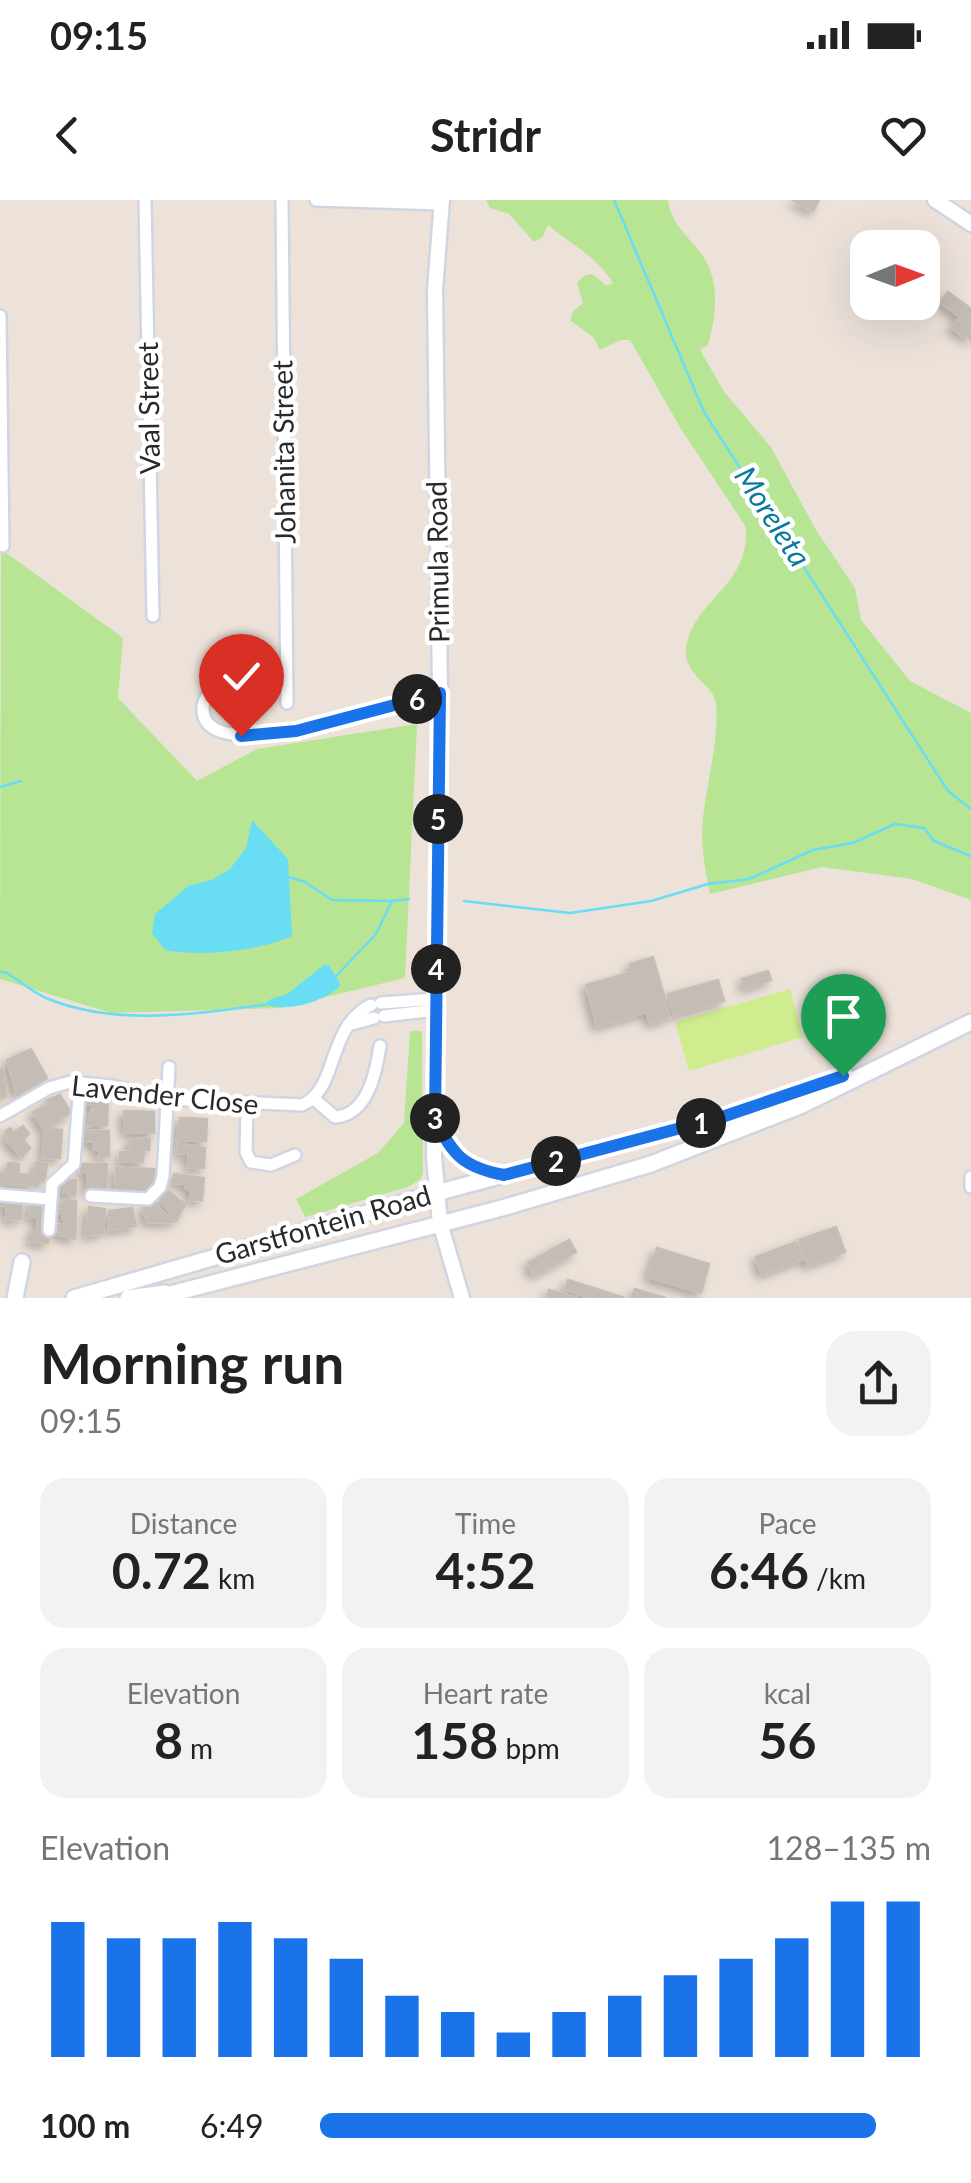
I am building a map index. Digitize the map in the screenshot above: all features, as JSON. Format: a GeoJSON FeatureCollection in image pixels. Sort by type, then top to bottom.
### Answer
{"type":"FeatureCollection","features":[{"type":"Feature","properties":{"kind":"main road","name":"Garstfontein Road"},"geometry":{"type":"LineString","coordinates":[[128,1298],[162,1296],[667,1158],[800,1106],[971,1022]]}},
{"type":"Feature","properties":{"kind":"main road","name":"Garstfontein Road"},"geometry":{"type":"LineString","coordinates":[[74,1298],[436,1193],[705,1122],[843,1076],[861,1074]]}},
{"type":"Feature","properties":{"kind":"main road"},"geometry":{"type":"LineString","coordinates":[[435,1120],[448,1144],[468,1165],[504,1175]]}},
{"type":"Feature","properties":{"kind":"main road"},"geometry":{"type":"LineString","coordinates":[[14,1298],[22,1262]]}},
{"type":"Feature","properties":{"kind":"street","name":"Vaal Street"},"geometry":{"type":"LineString","coordinates":[[145,200],[153,616]]}},
{"type":"Feature","properties":{"kind":"street","name":"Johanita Street"},"geometry":{"type":"LineString","coordinates":[[282,200],[286,703]]}},
{"type":"Feature","properties":{"kind":"street"},"geometry":{"type":"LineString","coordinates":[[316,200],[442,202]]}},
{"type":"Feature","properties":{"kind":"street"},"geometry":{"type":"LineString","coordinates":[[935,200],[971,224]]}},
{"type":"Feature","properties":{"kind":"street","name":"Primula Road"},"geometry":{"type":"LineString","coordinates":[[442,202],[434,290],[440,693],[436,1193],[440,1223],[462,1298]]}},
{"type":"Feature","properties":{"kind":"street"},"geometry":{"type":"LineString","coordinates":[[0,316],[3,546]]}},
{"type":"Feature","properties":{"kind":"street"},"geometry":{"type":"LineString","coordinates":[[247,736],[234,689],[220,684],[204,702],[206,721],[222,734],[247,736],[296,731],[440,693]]}},
{"type":"Feature","properties":{"kind":"street"},"geometry":{"type":"LineString","coordinates":[[314,1099],[323,1086],[338,1042],[357,1014],[436,1005]]}},
{"type":"Feature","properties":{"kind":"street","name":"Lavender Close"},"geometry":{"type":"LineString","coordinates":[[0,1116],[56,1085],[80,1082],[167,1098],[248,1104],[294,1107],[314,1099],[335,1117],[354,1110],[371,1085],[380,1046]]}},
{"type":"Feature","properties":{"kind":"street"},"geometry":{"type":"LineString","coordinates":[[90,1196],[152,1197],[164,1176],[170,1067]]}},
{"type":"Feature","properties":{"kind":"street"},"geometry":{"type":"LineString","coordinates":[[49,1230],[52,1184],[74,1164],[80,1082]]}},
{"type":"Feature","properties":{"kind":"street"},"geometry":{"type":"LineString","coordinates":[[248,1104],[246,1152],[251,1162],[270,1166],[295,1155]]}},
{"type":"Feature","properties":{"kind":"street"},"geometry":{"type":"LineString","coordinates":[[971,1178],[971,1186]]}},
{"type":"Feature","properties":{"kind":"street"},"geometry":{"type":"LineString","coordinates":[[0,1195],[50,1199]]}},
{"type":"Feature","properties":{"kind":"green space"},"geometry":{"type":"Polygon","coordinates":[[[486,200],[668,200],[674,219],[704,258],[712,276],[713,326],[708,345],[700,350],[725,393],[771,447],[816,530],[855,588],[861,620],[910,681],[971,713],[971,900],[912,879],[822,867],[710,894],[702,827],[716,704],[709,689],[691,669],[686,651],[695,624],[740,562],[746,527],[681,429],[630,340],[600,350],[594,338],[570,320],[583,303],[577,283],[592,274],[606,285],[613,284],[607,274],[548,225],[543,237],[534,242],[509,214],[490,208],[486,200]]]}},
{"type":"Feature","properties":{"kind":"green space"},"geometry":{"type":"Polygon","coordinates":[[[1,549],[123,638],[118,698],[197,781],[257,749],[417,724],[405,978],[280,1008],[111,1013],[0,979],[1,549]]]}},
{"type":"Feature","properties":{"kind":"green space"},"geometry":{"type":"Polygon","coordinates":[[[790,989],[803,1037],[689,1071],[675,1022],[790,989]]]}},
{"type":"Feature","properties":{"kind":"green space"},"geometry":{"type":"Polygon","coordinates":[[[410,1031],[422,1031],[421,1179],[408,1187],[305,1217],[296,1199],[378,1153],[404,1123],[410,1031]]]}},
{"type":"Feature","properties":{"kind":"water"},"geometry":{"type":"Polygon","coordinates":[[[252,820],[288,859],[292,936],[263,946],[229,951],[165,950],[152,933],[155,914],[188,886],[212,880],[230,869],[246,848],[252,820]]]}},
{"type":"Feature","properties":{"kind":"water"},"geometry":{"type":"Polygon","coordinates":[[[329,965],[341,985],[334,991],[294,1006],[265,1004],[287,994],[329,965]]]}},
{"type":"Feature","properties":{"kind":"building"},"geometry":{"type":"Polygon","coordinates":[[[792,200],[819,200],[813,211],[792,200]]]}},
{"type":"Feature","properties":{"kind":"building"},"geometry":{"type":"Polygon","coordinates":[[[948,292],[971,309],[971,341],[963,331],[961,335],[952,328],[960,317],[940,302],[948,292]]]}},
{"type":"Feature","properties":{"kind":"building"},"geometry":{"type":"Polygon","coordinates":[[[653,957],[670,1017],[650,1023],[647,1012],[597,1026],[586,985],[632,972],[630,964],[653,957]]]}},
{"type":"Feature","properties":{"kind":"building"},"geometry":{"type":"Polygon","coordinates":[[[768,971],[771,980],[758,984],[755,975],[768,971]]]}},
{"type":"Feature","properties":{"kind":"building"},"geometry":{"type":"Polygon","coordinates":[[[755,975],[758,984],[745,988],[742,979],[755,975]]]}},
{"type":"Feature","properties":{"kind":"building"},"geometry":{"type":"Polygon","coordinates":[[[718,980],[724,1001],[674,1015],[668,994],[718,980]]]}},
{"type":"Feature","properties":{"kind":"building"},"geometry":{"type":"Polygon","coordinates":[[[31,1049],[47,1078],[17,1095],[7,1060],[31,1049]]]}},
{"type":"Feature","properties":{"kind":"building"},"geometry":{"type":"Polygon","coordinates":[[[3,1069],[6,1097],[0,1098],[0,1070],[3,1069]]]}},
{"type":"Feature","properties":{"kind":"building"},"geometry":{"type":"Polygon","coordinates":[[[87,1093],[108,1095],[107,1125],[88,1126],[93,1105],[87,1104],[87,1093]]]}},
{"type":"Feature","properties":{"kind":"building"},"geometry":{"type":"Polygon","coordinates":[[[60,1095],[71,1113],[43,1128],[33,1112],[60,1095]]]}},
{"type":"Feature","properties":{"kind":"building"},"geometry":{"type":"Polygon","coordinates":[[[124,1111],[154,1112],[154,1133],[125,1132],[124,1111]]]}},
{"type":"Feature","properties":{"kind":"building"},"geometry":{"type":"Polygon","coordinates":[[[180,1118],[207,1119],[206,1141],[177,1140],[180,1118]]]}},
{"type":"Feature","properties":{"kind":"building"},"geometry":{"type":"Polygon","coordinates":[[[23,1126],[29,1134],[23,1139],[30,1148],[22,1157],[6,1140],[9,1136],[5,1132],[10,1128],[13,1133],[23,1126]]]}},
{"type":"Feature","properties":{"kind":"building"},"geometry":{"type":"Polygon","coordinates":[[[45,1129],[62,1130],[60,1158],[43,1158],[45,1129]]]}},
{"type":"Feature","properties":{"kind":"building"},"geometry":{"type":"Polygon","coordinates":[[[85,1131],[109,1131],[109,1156],[99,1157],[100,1149],[94,1149],[94,1141],[84,1141],[85,1131]]]}},
{"type":"Feature","properties":{"kind":"building"},"geometry":{"type":"Polygon","coordinates":[[[150,1138],[143,1162],[120,1161],[120,1152],[130,1152],[131,1140],[150,1138]]]}},
{"type":"Feature","properties":{"kind":"building"},"geometry":{"type":"Polygon","coordinates":[[[178,1144],[205,1148],[204,1168],[188,1167],[189,1153],[177,1153],[178,1144]]]}},
{"type":"Feature","properties":{"kind":"building"},"geometry":{"type":"Polygon","coordinates":[[[36,1162],[47,1163],[45,1182],[20,1185],[20,1174],[34,1176],[36,1162]]]}},
{"type":"Feature","properties":{"kind":"building"},"geometry":{"type":"Polygon","coordinates":[[[8,1163],[19,1164],[19,1184],[0,1185],[0,1173],[7,1173],[8,1163]]]}},
{"type":"Feature","properties":{"kind":"building"},"geometry":{"type":"Polygon","coordinates":[[[82,1164],[107,1164],[106,1192],[87,1191],[88,1171],[81,1172],[82,1164]]]}},
{"type":"Feature","properties":{"kind":"building"},"geometry":{"type":"Polygon","coordinates":[[[116,1168],[155,1169],[155,1182],[146,1194],[116,1192],[116,1168]]]}},
{"type":"Feature","properties":{"kind":"building"},"geometry":{"type":"Polygon","coordinates":[[[174,1174],[204,1178],[202,1200],[190,1200],[191,1190],[185,1183],[173,1183],[174,1174]]]}},
{"type":"Feature","properties":{"kind":"building"},"geometry":{"type":"Polygon","coordinates":[[[66,1180],[76,1180],[75,1196],[57,1190],[57,1183],[66,1184],[66,1180]]]}},
{"type":"Feature","properties":{"kind":"building"},"geometry":{"type":"Polygon","coordinates":[[[168,1191],[185,1204],[176,1221],[160,1200],[168,1191]]]}},
{"type":"Feature","properties":{"kind":"building"},"geometry":{"type":"Polygon","coordinates":[[[0,1197],[8,1197],[8,1202],[22,1202],[21,1219],[6,1219],[7,1205],[0,1205],[0,1197]]]}},
{"type":"Feature","properties":{"kind":"building"},"geometry":{"type":"Polygon","coordinates":[[[33,1200],[47,1200],[47,1218],[29,1217],[33,1200]]]}},
{"type":"Feature","properties":{"kind":"building"},"geometry":{"type":"Polygon","coordinates":[[[76,1201],[76,1218],[63,1218],[63,1213],[55,1213],[55,1204],[76,1201]]]}},
{"type":"Feature","properties":{"kind":"building"},"geometry":{"type":"Polygon","coordinates":[[[155,1203],[172,1222],[147,1222],[143,1207],[155,1203]]]}},
{"type":"Feature","properties":{"kind":"building"},"geometry":{"type":"Polygon","coordinates":[[[89,1207],[105,1209],[103,1233],[86,1236],[89,1207]]]}},
{"type":"Feature","properties":{"kind":"building"},"geometry":{"type":"Polygon","coordinates":[[[132,1208],[136,1226],[109,1230],[109,1211],[132,1208]]]}},
{"type":"Feature","properties":{"kind":"building"},"geometry":{"type":"Polygon","coordinates":[[[38,1220],[46,1221],[48,1243],[31,1242],[38,1220]]]}},
{"type":"Feature","properties":{"kind":"building"},"geometry":{"type":"Polygon","coordinates":[[[65,1220],[76,1221],[75,1239],[55,1234],[56,1225],[65,1225],[65,1220]]]}},
{"type":"Feature","properties":{"kind":"building"},"geometry":{"type":"Polygon","coordinates":[[[836,1227],[845,1252],[808,1265],[799,1240],[836,1227]]]}},
{"type":"Feature","properties":{"kind":"building"},"geometry":{"type":"Polygon","coordinates":[[[569,1240],[576,1252],[534,1275],[528,1263],[569,1240]]]}},
{"type":"Feature","properties":{"kind":"building"},"geometry":{"type":"Polygon","coordinates":[[[796,1242],[803,1259],[762,1274],[756,1257],[796,1242]]]}},
{"type":"Feature","properties":{"kind":"building"},"geometry":{"type":"Polygon","coordinates":[[[657,1248],[709,1264],[701,1293],[648,1277],[657,1248]]]}},
{"type":"Feature","properties":{"kind":"building"},"geometry":{"type":"Polygon","coordinates":[[[568,1280],[625,1298],[591,1298],[565,1289],[568,1280]]]}},
{"type":"Feature","properties":{"kind":"building"},"geometry":{"type":"Polygon","coordinates":[[[635,1289],[666,1298],[632,1297],[635,1289]]]}},
{"type":"Feature","properties":{"kind":"building"},"geometry":{"type":"Polygon","coordinates":[[[549,1290],[577,1298],[547,1298],[549,1290]]]}},
{"type":"Feature","properties":{"kind":"waterway","name":"Moreleta"},"geometry":{"type":"LineString","coordinates":[[614,200],[704,412],[948,791],[971,809]]}},
{"type":"Feature","properties":{"kind":"waterway"},"geometry":{"type":"LineString","coordinates":[[0,787],[21,781]]}},
{"type":"Feature","properties":{"kind":"waterway"},"geometry":{"type":"LineString","coordinates":[[464,901],[570,913],[651,901],[708,884],[749,879],[813,850],[853,843],[895,824],[924,828],[934,841],[971,856]]}},
{"type":"Feature","properties":{"kind":"waterway"},"geometry":{"type":"LineString","coordinates":[[289,877],[305,882],[332,900],[392,901]]}},
{"type":"Feature","properties":{"kind":"waterway"},"geometry":{"type":"LineString","coordinates":[[335,977],[376,934],[392,901],[409,899]]}},
{"type":"Feature","properties":{"kind":"waterway"},"geometry":{"type":"LineString","coordinates":[[0,972],[46,998],[100,1013],[156,1016],[269,1004]]}},
{"type":"Feature","properties":{"kind":"route"},"geometry":{"type":"LineString","coordinates":[[241,736],[296,731],[440,693],[435,1120],[448,1144],[468,1165],[504,1175],[722,1117],[843,1076]]}}]}
